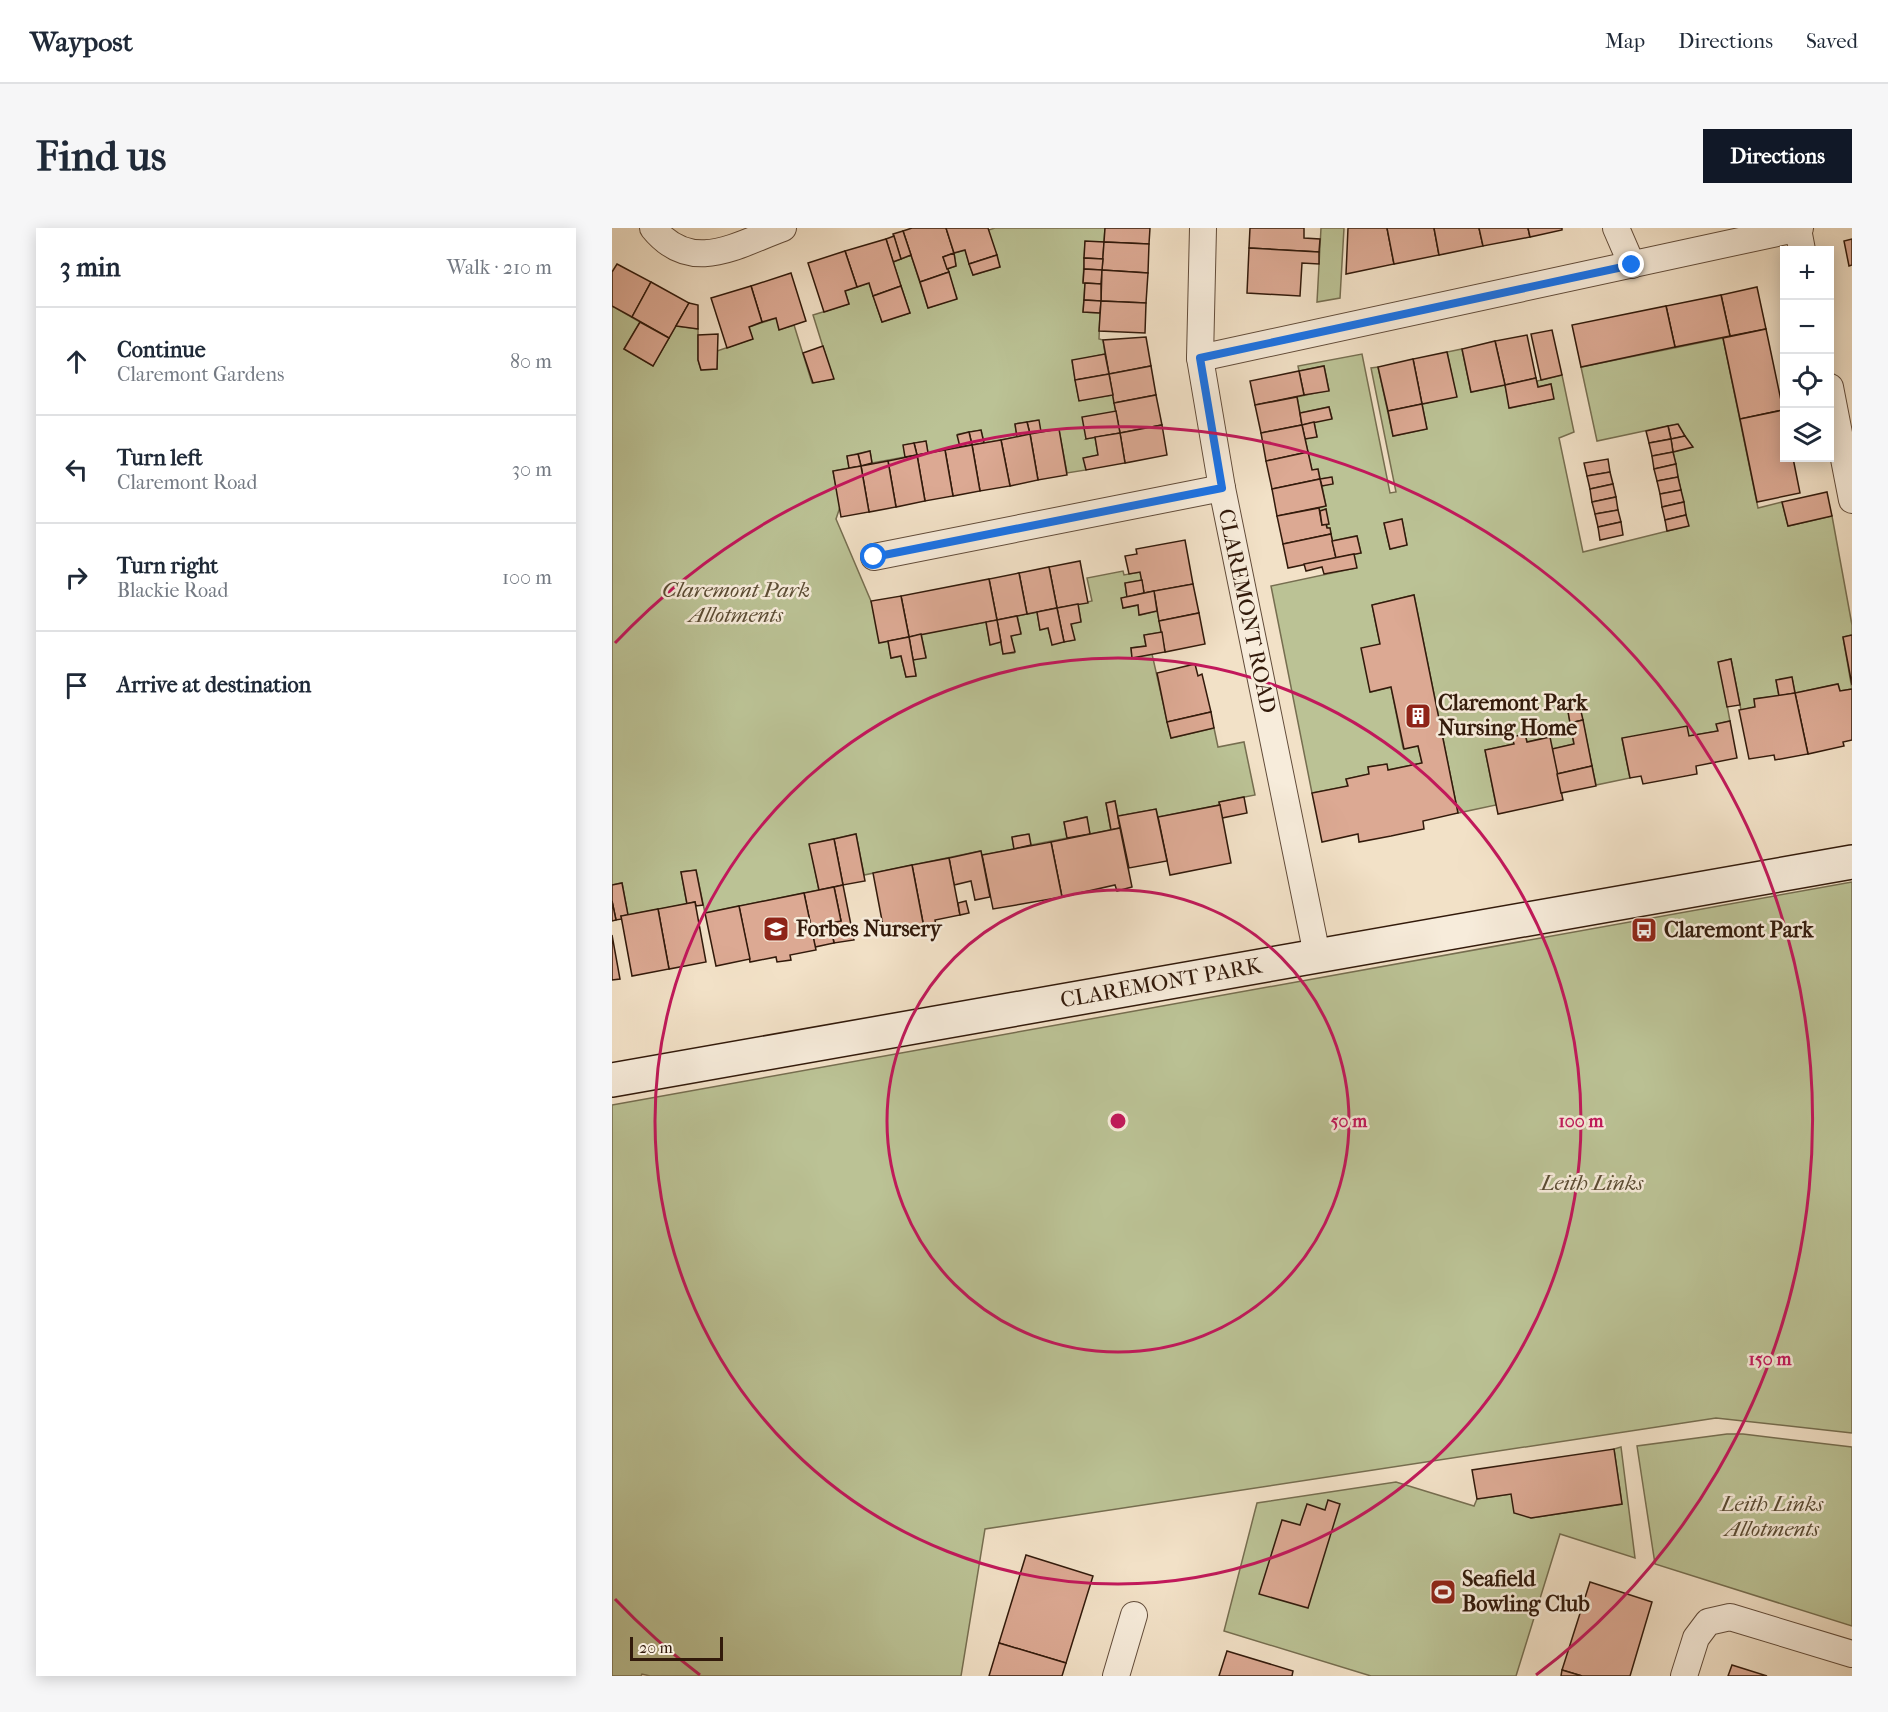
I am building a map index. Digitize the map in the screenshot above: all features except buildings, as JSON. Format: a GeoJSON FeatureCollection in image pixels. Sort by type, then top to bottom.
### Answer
{"type":"FeatureCollection","features":[{"type":"Feature","properties":{"kind":"street"},"geometry":{"type":"LineString","coordinates":[[653,228],[672,245],[690,253],[709,254],[721,252],[783,228]]}},
{"type":"Feature","properties":{"kind":"street","name":"CLAREMONT ROAD"},"geometry":{"type":"LineString","coordinates":[[1203,228],[1200,358],[1222,488],[1317,956]]}},
{"type":"Feature","properties":{"kind":"street"},"geometry":{"type":"LineString","coordinates":[[1616,228],[1632,265]]}},
{"type":"Feature","properties":{"kind":"street"},"geometry":{"type":"LineString","coordinates":[[1200,358],[1799,228],[1801,246]]}},
{"type":"Feature","properties":{"kind":"street"},"geometry":{"type":"LineString","coordinates":[[1834,408],[1852,500]]}},
{"type":"Feature","properties":{"kind":"street"},"geometry":{"type":"LineString","coordinates":[[874,557],[1222,488]]}},
{"type":"Feature","properties":{"kind":"street","name":"CLAREMONT PARK"},"geometry":{"type":"LineString","coordinates":[[612,1080],[1852,862]]}},
{"type":"Feature","properties":{"kind":"street"},"geometry":{"type":"LineString","coordinates":[[1116,1676],[1134,1615]]}},
{"type":"Feature","properties":{"kind":"street"},"geometry":{"type":"LineString","coordinates":[[1684,1676],[1696,1638],[1708,1622],[1730,1617],[1852,1654]]}},
{"type":"Feature","properties":{"kind":"green space","name":"Claremont Park Allotments"},"geometry":{"type":"Polygon","coordinates":[[[995,228],[1105,228],[1104,242],[1085,242],[1083,312],[1100,313],[1099,339],[1103,340],[1105,354],[1072,361],[1079,400],[1113,395],[1116,411],[1086,439],[1095,437],[1098,455],[1084,458],[1086,470],[1067,473],[1059,430],[1041,432],[1038,420],[1015,424],[1017,437],[984,443],[981,430],[958,434],[960,447],[928,453],[926,441],[904,445],[905,457],[872,463],[870,451],[847,456],[849,468],[833,471],[840,507],[836,519],[888,641],[891,658],[901,656],[906,677],[916,675],[913,660],[926,657],[921,634],[986,622],[990,644],[1001,642],[1003,654],[1014,653],[1011,636],[1021,633],[1017,616],[1037,612],[1040,629],[1048,628],[1052,644],[1074,640],[1071,624],[1081,621],[1078,604],[1092,601],[1087,578],[1123,571],[1124,575],[1140,572],[1142,580],[1125,583],[1127,597],[1122,598],[1123,608],[1138,605],[1140,615],[1157,611],[1162,632],[1144,635],[1146,646],[1131,648],[1132,657],[1152,654],[1171,738],[1214,728],[1218,747],[1244,742],[1255,795],[1219,802],[1220,805],[1158,817],[1156,809],[1118,816],[1115,801],[1106,803],[1111,830],[1090,834],[1086,817],[1064,822],[1067,838],[1031,845],[1028,834],[1012,837],[1014,849],[982,855],[980,851],[864,875],[856,834],[810,844],[819,890],[705,913],[696,870],[681,872],[687,904],[628,915],[622,883],[612,885],[612,306],[640,322],[624,349],[653,366],[676,326],[698,329],[698,360],[701,370],[717,369],[717,351],[752,339],[749,327],[776,318],[780,329],[794,325],[812,383],[833,379],[813,315],[849,304],[845,291],[869,283],[882,322],[910,313],[893,262],[911,255],[928,308],[957,298],[947,269],[956,266],[954,253],[965,250],[973,275],[1000,267],[988,230],[995,228]]]}},
{"type":"Feature","properties":{"kind":"green space"},"geometry":{"type":"Polygon","coordinates":[[[1321,228],[1344,228],[1340,298],[1317,302],[1321,228]]]}},
{"type":"Feature","properties":{"kind":"green space"},"geometry":{"type":"Polygon","coordinates":[[[1723,338],[1758,508],[1782,502],[1788,526],[1832,516],[1852,625],[1852,635],[1843,637],[1852,689],[1840,691],[1838,684],[1795,693],[1792,678],[1776,680],[1779,696],[1754,699],[1755,707],[1741,710],[1731,659],[1719,662],[1730,721],[1717,724],[1718,731],[1689,736],[1622,739],[1630,778],[1596,785],[1579,703],[1567,705],[1574,744],[1552,749],[1549,737],[1527,742],[1525,734],[1513,737],[1514,744],[1485,750],[1496,805],[1458,813],[1414,595],[1372,605],[1380,644],[1371,692],[1391,687],[1403,748],[1418,746],[1422,763],[1388,770],[1386,764],[1368,767],[1369,774],[1346,779],[1348,786],[1312,793],[1271,586],[1356,568],[1354,554],[1361,553],[1357,536],[1332,541],[1330,528],[1327,528],[1326,509],[1320,511],[1319,508],[1326,506],[1322,486],[1333,483],[1331,477],[1320,479],[1318,469],[1312,470],[1305,439],[1317,437],[1314,422],[1332,418],[1329,407],[1300,413],[1297,397],[1329,390],[1324,366],[1299,371],[1298,366],[1362,354],[1390,493],[1396,492],[1371,368],[1378,367],[1393,436],[1427,429],[1422,404],[1456,396],[1447,352],[1462,349],[1471,392],[1505,385],[1510,408],[1553,399],[1551,384],[1538,387],[1537,381],[1562,375],[1574,432],[1559,438],[1583,552],[1688,526],[1673,452],[1692,447],[1677,424],[1597,441],[1581,367],[1723,338]],[[1402,520],[1384,523],[1390,549],[1407,545],[1402,520]]]}},
{"type":"Feature","properties":{"kind":"green space","name":"Leith Links"},"geometry":{"type":"Polygon","coordinates":[[[1852,882],[1852,1433],[1716,1418],[985,1529],[961,1676],[650,1676],[642,1674],[641,1676],[612,1676],[612,1105],[1852,882]]]}},
{"type":"Feature","properties":{"kind":"green space","name":"Leith Links Allotments"},"geometry":{"type":"Polygon","coordinates":[[[1727,1434],[1852,1447],[1852,1626],[1655,1564],[1637,1446],[1727,1434]]]}},
{"type":"Feature","properties":{"kind":"green space"},"geometry":{"type":"Polygon","coordinates":[[[1621,1447],[1635,1558],[1560,1534],[1516,1676],[1371,1676],[1224,1631],[1257,1503],[1396,1482],[1474,1506],[1477,1499],[1511,1494],[1531,1518],[1622,1504],[1614,1449],[1621,1447]]]}},
{"type":"Feature","properties":{"kind":"place","name":"Claremont Park Nursing Home"},"geometry":{"type":"Point","coordinates":[1418,716]}},
{"type":"Feature","properties":{"kind":"place","name":"Forbes Nursery"},"geometry":{"type":"Point","coordinates":[776,929]}},
{"type":"Feature","properties":{"kind":"place","name":"Claremont Park"},"geometry":{"type":"Point","coordinates":[1644,930]}},
{"type":"Feature","properties":{"kind":"place","name":"Seafield Bowling Club"},"geometry":{"type":"Point","coordinates":[1443,1592]}},
{"type":"Feature","properties":{"kind":"route"},"geometry":{"type":"LineString","coordinates":[[874,557],[1222,488],[1200,358],[1632,265]]}}]}
